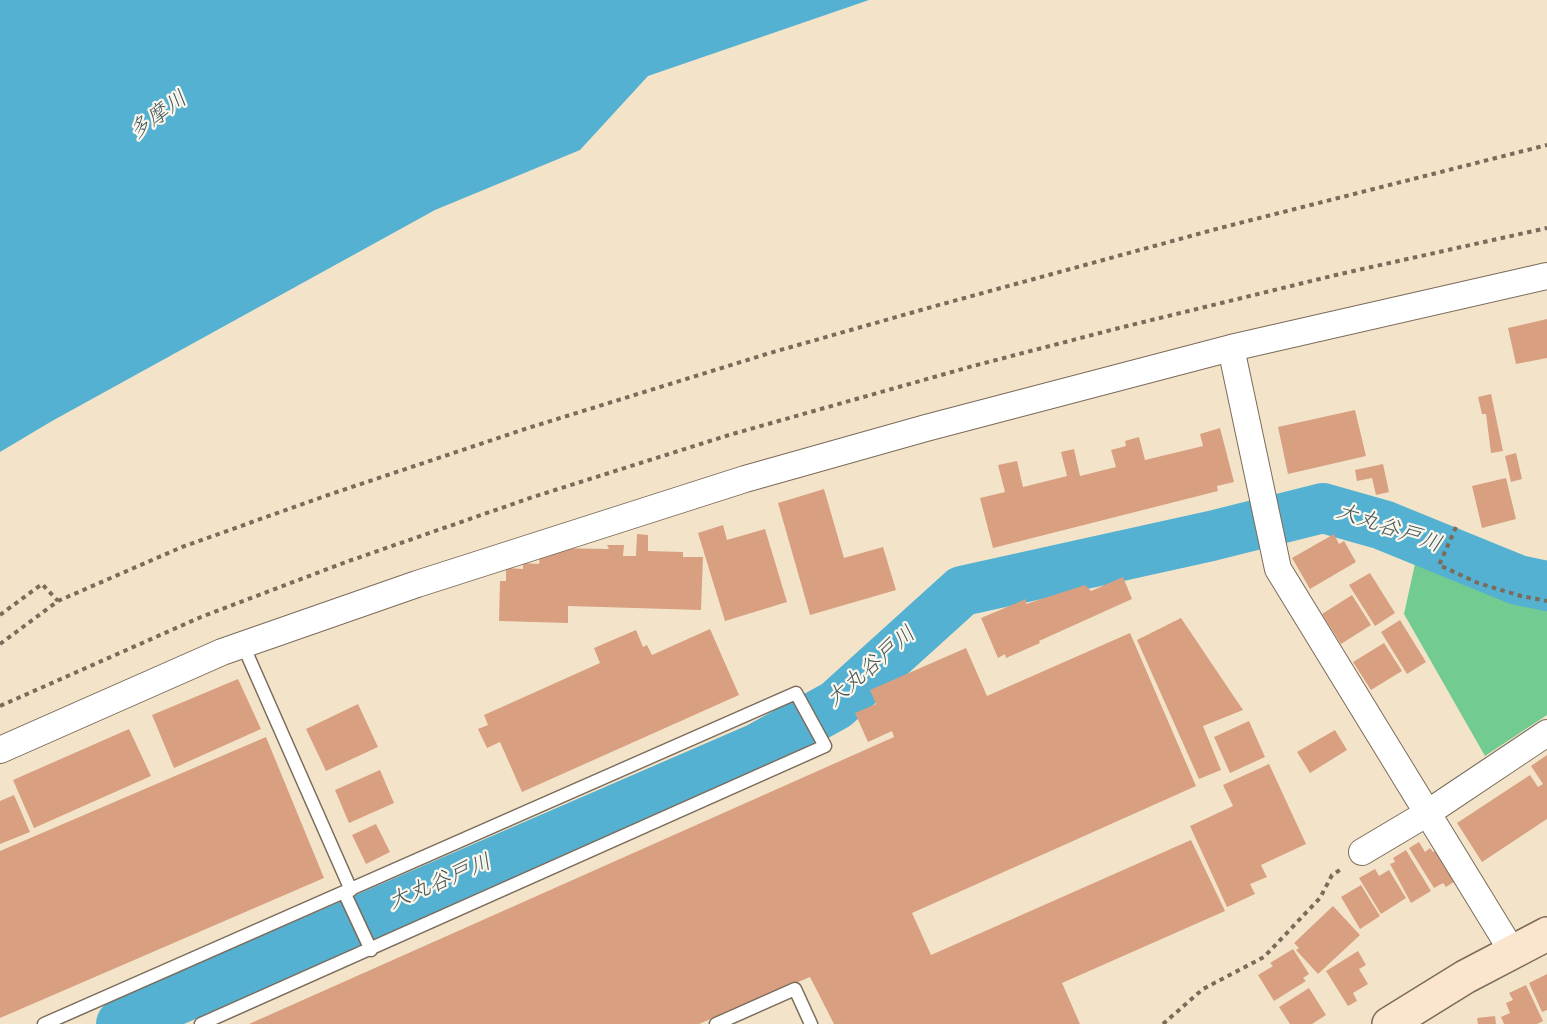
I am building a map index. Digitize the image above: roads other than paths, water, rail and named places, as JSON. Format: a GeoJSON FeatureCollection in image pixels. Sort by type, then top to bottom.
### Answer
{"type":"FeatureCollection","features":[{"type":"Feature","properties":{"kind":"street"},"geometry":{"type":"LineString","coordinates":[[0,750],[232,648],[417,585],[745,479],[926,428],[1231,348],[1547,276]]}},
{"type":"Feature","properties":{"kind":"street"},"geometry":{"type":"LineString","coordinates":[[1231,348],[1278,569],[1512,951]]}},
{"type":"Feature","properties":{"kind":"street"},"geometry":{"type":"LineString","coordinates":[[1362,852],[1426,814],[1547,732]]}},
{"type":"Feature","properties":{"kind":"street"},"geometry":{"type":"LineString","coordinates":[[1389,1024],[1465,977],[1547,934]]}},
{"type":"Feature","properties":{"kind":"lane"},"geometry":{"type":"LineString","coordinates":[[232,648],[347,894],[369,947]]}},
{"type":"Feature","properties":{"kind":"lane"},"geometry":{"type":"LineString","coordinates":[[44,1024],[347,894],[796,693],[825,747],[369,947],[201,1024]]}},
{"type":"Feature","properties":{"kind":"lane"},"geometry":{"type":"LineString","coordinates":[[717,1024],[795,989],[811,1024]]}},
{"type":"Feature","properties":{"kind":"water","name":"多摩川"},"geometry":{"type":"Polygon","coordinates":[[[0,0],[869,0],[648,76],[580,150],[435,210],[52,421],[0,452],[0,0]]]}},
{"type":"Feature","properties":{"kind":"waterway","name":"大丸谷戸川"},"geometry":{"type":"LineString","coordinates":[[121,1024],[758,748],[836,705],[962,591],[1211,536],[1323,508],[1383,525],[1518,580],[1547,586]]}}]}
